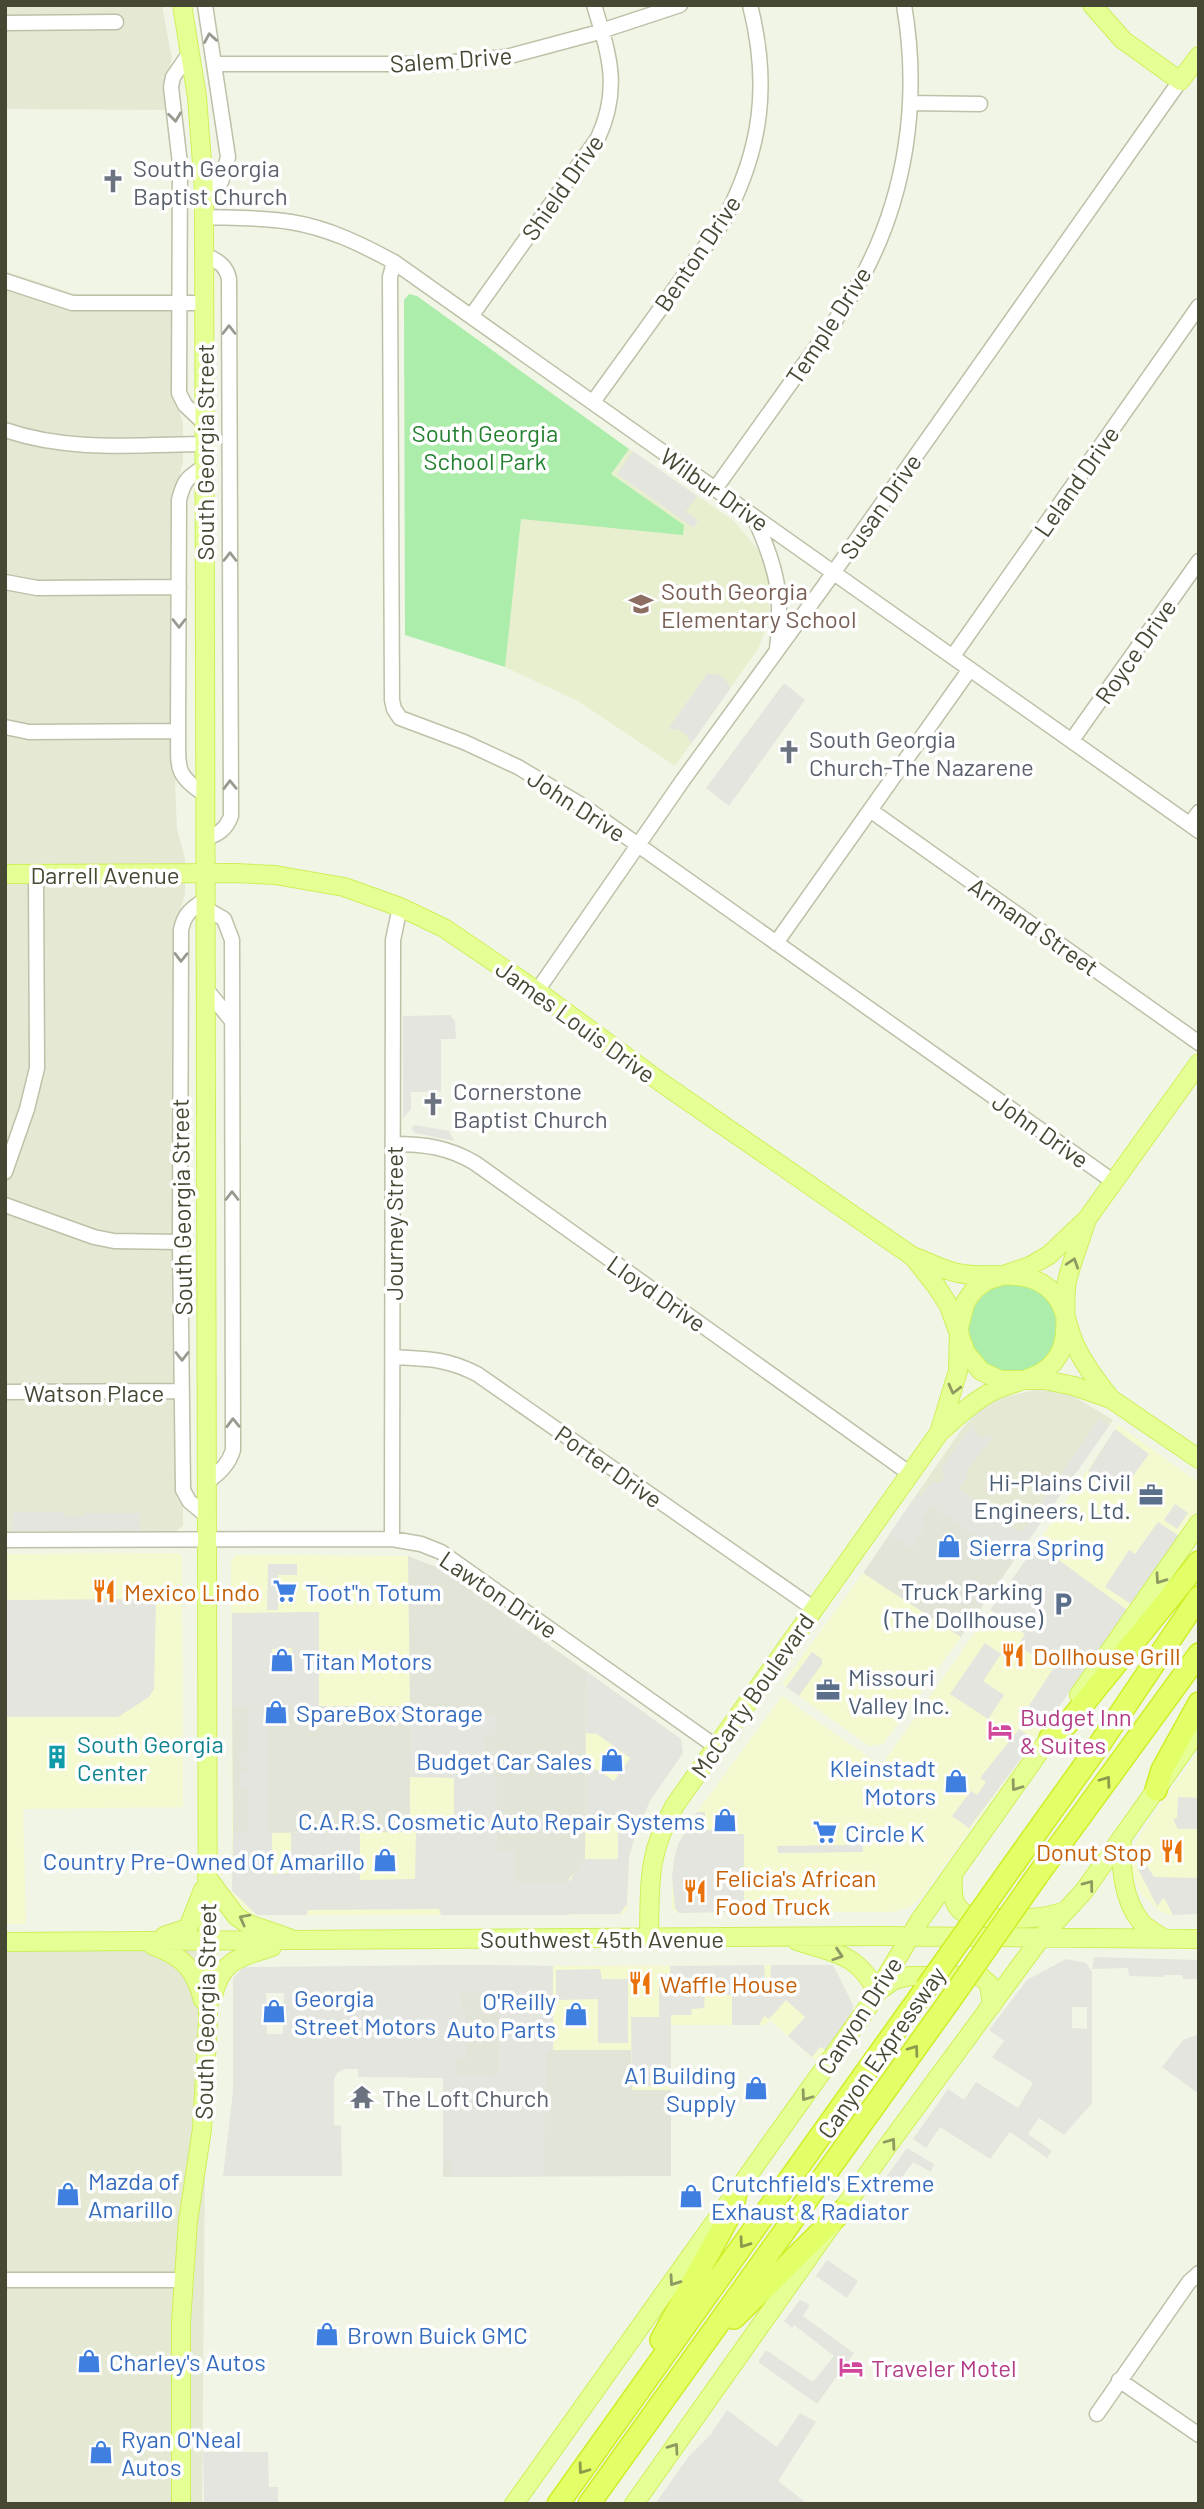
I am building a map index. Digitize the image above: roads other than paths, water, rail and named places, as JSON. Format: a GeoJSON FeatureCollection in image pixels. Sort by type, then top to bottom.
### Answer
{"type":"FeatureCollection","features":[{"type":"Feature","properties":{"kind":"highway"},"geometry":{"type":"LineString","coordinates":[[1049,1738],[1067,1724],[1199,1562]]}},
{"type":"Feature","properties":{"kind":"highway","name":"Canyon Expressway"},"geometry":{"type":"LineString","coordinates":[[558,2504],[1101,1742],[1199,1597]]}},
{"type":"Feature","properties":{"kind":"highway","name":"Canyon Expressway"},"geometry":{"type":"LineString","coordinates":[[589,2504],[1037,1876],[1199,1654]]}},
{"type":"Feature","properties":{"kind":"highway"},"geometry":{"type":"LineString","coordinates":[[1156,1790],[1162,1770],[1199,1703]]}},
{"type":"Feature","properties":{"kind":"highway"},"geometry":{"type":"LineString","coordinates":[[616,2423],[732,2211],[736,2192]]}},
{"type":"Feature","properties":{"kind":"highway"},"geometry":{"type":"LineString","coordinates":[[653,2413],[731,2322],[842,2211]]}},
{"type":"Feature","properties":{"kind":"main road","name":"South Georgia Street"},"geometry":{"type":"LineString","coordinates":[[181,2504],[183,2280],[188,2221],[202,2129],[208,2021],[204,190],[197,97],[182,5]]}},
{"type":"Feature","properties":{"kind":"main road"},"geometry":{"type":"LineString","coordinates":[[1092,5],[1123,40],[1181,81]]}},
{"type":"Feature","properties":{"kind":"main road","name":"Susan Drive"},"geometry":{"type":"LineString","coordinates":[[1181,81],[1199,56]]}},
{"type":"Feature","properties":{"kind":"main road","name":"Darrell Avenue"},"geometry":{"type":"LineString","coordinates":[[5,874],[205,873]]}},
{"type":"Feature","properties":{"kind":"main road","name":"James Louis Drive"},"geometry":{"type":"LineString","coordinates":[[205,873],[275,874],[344,887],[444,928],[912,1256],[956,1273],[977,1276],[1023,1275],[1042,1282],[1059,1301],[1075,1344],[1097,1382],[1111,1399]]}},
{"type":"Feature","properties":{"kind":"main road"},"geometry":{"type":"LineString","coordinates":[[939,1433],[958,1371],[961,1313],[975,1290],[991,1279],[1009,1274],[1049,1255],[1087,1219],[1199,1063]]}},
{"type":"Feature","properties":{"kind":"main road"},"geometry":{"type":"LineString","coordinates":[[939,1433],[973,1402],[1035,1376],[1054,1362],[1061,1352],[1066,1336],[1067,1282],[1087,1219]]}},
{"type":"Feature","properties":{"kind":"main road","name":"James Louis Drive"},"geometry":{"type":"LineString","coordinates":[[912,1256],[937,1286],[949,1306],[966,1353],[981,1371],[1000,1380],[1045,1380],[1074,1385],[1111,1399],[1199,1460]]}},
{"type":"Feature","properties":{"kind":"main road","name":"McCarty Boulevard"},"geometry":{"type":"LineString","coordinates":[[649,1937],[651,1866],[661,1829],[715,1746],[939,1433]]}},
{"type":"Feature","properties":{"kind":"main road","name":"Canyon Drive"},"geometry":{"type":"LineString","coordinates":[[514,2504],[877,1992],[953,1874],[1199,1523]]}},
{"type":"Feature","properties":{"kind":"main road"},"geometry":{"type":"LineString","coordinates":[[634,2504],[1040,1939],[1069,1909],[1122,1839],[1199,1729]]}},
{"type":"Feature","properties":{"kind":"main road"},"geometry":{"type":"LineString","coordinates":[[1122,1839],[1120,1867],[1130,1899],[1141,1922],[1164,1939]]}},
{"type":"Feature","properties":{"kind":"main road"},"geometry":{"type":"LineString","coordinates":[[953,1874],[952,1897],[964,1914],[973,1917],[1036,1918],[1069,1909]]}},
{"type":"Feature","properties":{"kind":"main road"},"geometry":{"type":"LineString","coordinates":[[207,1877],[236,1916],[296,1940]]}},
{"type":"Feature","properties":{"kind":"main road"},"geometry":{"type":"LineString","coordinates":[[142,1942],[188,1928],[207,1877]]}},
{"type":"Feature","properties":{"kind":"main road","name":"Southwest 45th Avenue"},"geometry":{"type":"LineString","coordinates":[[5,1942],[911,1936],[1199,1939]]}},
{"type":"Feature","properties":{"kind":"main road"},"geometry":{"type":"LineString","coordinates":[[784,1937],[853,1960],[868,1973],[877,1992],[894,1980],[910,1976],[980,1976],[989,1984],[992,2005]]}},
{"type":"Feature","properties":{"kind":"main road"},"geometry":{"type":"LineString","coordinates":[[208,2021],[220,1974],[229,1964],[248,1954],[296,1940]]}},
{"type":"Feature","properties":{"kind":"main road"},"geometry":{"type":"LineString","coordinates":[[142,1942],[167,1950],[184,1960],[201,1992],[208,2021]]}},
{"type":"Feature","properties":{"kind":"street"},"geometry":{"type":"LineString","coordinates":[[204,190],[221,182],[228,157],[205,5]]}},
{"type":"Feature","properties":{"kind":"street","name":"Shield Drive"},"geometry":{"type":"LineString","coordinates":[[472,316],[602,130],[610,106],[611,66],[594,5]]}},
{"type":"Feature","properties":{"kind":"street","name":"Salem Drive"},"geometry":{"type":"LineString","coordinates":[[215,64],[472,62],[528,52],[680,5]]}},
{"type":"Feature","properties":{"kind":"street","name":"Benton Drive"},"geometry":{"type":"LineString","coordinates":[[593,402],[723,222],[739,192],[750,162],[761,100],[758,36],[750,5]]}},
{"type":"Feature","properties":{"kind":"street","name":"Temple Drive"},"geometry":{"type":"LineString","coordinates":[[715,489],[843,309],[876,249],[893,205],[907,139],[911,70],[904,5]]}},
{"type":"Feature","properties":{"kind":"street"},"geometry":{"type":"LineString","coordinates":[[5,23],[116,22]]}},
{"type":"Feature","properties":{"kind":"street"},"geometry":{"type":"LineString","coordinates":[[190,54],[173,77],[171,87],[180,163],[179,393],[185,405],[204,423]]}},
{"type":"Feature","properties":{"kind":"street","name":"Susan Drive"},"geometry":{"type":"LineString","coordinates":[[537,991],[1181,81]]}},
{"type":"Feature","properties":{"kind":"street"},"geometry":{"type":"LineString","coordinates":[[910,103],[980,104]]}},
{"type":"Feature","properties":{"kind":"street","name":"Wilbur Drive"},"geometry":{"type":"LineString","coordinates":[[203,217],[291,222],[318,228],[346,238],[394,262],[1194,827]]}},
{"type":"Feature","properties":{"kind":"street"},"geometry":{"type":"LineString","coordinates":[[204,254],[223,264],[229,279],[231,816],[228,824],[219,833],[205,839]]}},
{"type":"Feature","properties":{"kind":"street","name":"John Drive"},"geometry":{"type":"LineString","coordinates":[[394,262],[390,277],[394,709],[400,718],[464,742],[518,767],[583,806],[1114,1182]]}},
{"type":"Feature","properties":{"kind":"street"},"geometry":{"type":"LineString","coordinates":[[5,281],[72,303],[204,303]]}},
{"type":"Feature","properties":{"kind":"street","name":"Leland Drive"},"geometry":{"type":"LineString","coordinates":[[953,656],[1199,306]]}},
{"type":"Feature","properties":{"kind":"street"},"geometry":{"type":"LineString","coordinates":[[5,430],[61,444],[204,444]]}},
{"type":"Feature","properties":{"kind":"street"},"geometry":{"type":"LineString","coordinates":[[204,467],[188,477],[182,486],[179,500],[178,731],[182,776],[204,794]]}},
{"type":"Feature","properties":{"kind":"street"},"geometry":{"type":"LineString","coordinates":[[754,517],[776,570],[780,591],[777,651]]}},
{"type":"Feature","properties":{"kind":"street","name":"Royce Drive"},"geometry":{"type":"LineString","coordinates":[[1072,740],[1199,561]]}},
{"type":"Feature","properties":{"kind":"street"},"geometry":{"type":"LineString","coordinates":[[5,582],[37,588],[179,587]]}},
{"type":"Feature","properties":{"kind":"street"},"geometry":{"type":"LineString","coordinates":[[776,943],[970,668]]}},
{"type":"Feature","properties":{"kind":"street"},"geometry":{"type":"LineString","coordinates":[[5,727],[29,732],[178,731]]}},
{"type":"Feature","properties":{"kind":"street","name":"Armand Street"},"geometry":{"type":"LineString","coordinates":[[870,810],[1199,1043]]}},
{"type":"Feature","properties":{"kind":"street"},"geometry":{"type":"LineString","coordinates":[[1194,827],[1199,811]]}},
{"type":"Feature","properties":{"kind":"street"},"geometry":{"type":"LineString","coordinates":[[5,1172],[27,1109],[37,1068],[36,875]]}},
{"type":"Feature","properties":{"kind":"street"},"geometry":{"type":"LineString","coordinates":[[205,904],[224,919],[232,940],[233,1450],[230,1460],[208,1481]]}},
{"type":"Feature","properties":{"kind":"street","name":"South Georgia Street"},"geometry":{"type":"LineString","coordinates":[[205,904],[190,909],[183,920],[181,930],[180,1242],[183,1490],[189,1501],[207,1516]]}},
{"type":"Feature","properties":{"kind":"street","name":"Journey Street"},"geometry":{"type":"LineString","coordinates":[[392,1539],[393,940],[400,908]]}},
{"type":"Feature","properties":{"kind":"street"},"geometry":{"type":"LineString","coordinates":[[206,989],[232,1021]]}},
{"type":"Feature","properties":{"kind":"street","name":"Lloyd Drive"},"geometry":{"type":"LineString","coordinates":[[393,1144],[447,1149],[475,1163],[909,1473]]}},
{"type":"Feature","properties":{"kind":"street"},"geometry":{"type":"LineString","coordinates":[[5,1205],[94,1237],[134,1242],[180,1242]]}},
{"type":"Feature","properties":{"kind":"street"},"geometry":{"type":"LineString","coordinates":[[182,1312],[193,1337],[207,1351]]}},
{"type":"Feature","properties":{"kind":"street","name":"Porter Drive"},"geometry":{"type":"LineString","coordinates":[[393,1357],[454,1363],[477,1374],[813,1608]]}},
{"type":"Feature","properties":{"kind":"street","name":"Watson Place"},"geometry":{"type":"LineString","coordinates":[[5,1392],[182,1391]]}},
{"type":"Feature","properties":{"kind":"street","name":"Lawton Drive"},"geometry":{"type":"LineString","coordinates":[[5,1540],[392,1539],[421,1544],[442,1552],[715,1746]]}},
{"type":"Feature","properties":{"kind":"street"},"geometry":{"type":"LineString","coordinates":[[1097,2414],[1189,2282],[1199,2273]]}},
{"type":"Feature","properties":{"kind":"street"},"geometry":{"type":"LineString","coordinates":[[7,2280],[183,2280]]}},
{"type":"Feature","properties":{"kind":"street"},"geometry":{"type":"LineString","coordinates":[[1119,2381],[1199,2435]]}},
{"type":"Feature","properties":{"kind":"place","name":"South Georgia Baptist Church"},"geometry":{"type":"Point","coordinates":[113,181]}},
{"type":"Feature","properties":{"kind":"place","name":"South Georgia Elementary School"},"geometry":{"type":"Point","coordinates":[641,604]}},
{"type":"Feature","properties":{"kind":"place","name":"South Georgia Church-The Nazarene"},"geometry":{"type":"Point","coordinates":[789,752]}},
{"type":"Feature","properties":{"kind":"place","name":"Cornerstone Baptist Church"},"geometry":{"type":"Point","coordinates":[433,1104]}},
{"type":"Feature","properties":{"kind":"place","name":"Hi-Plains Civil Engineers, Ltd."},"geometry":{"type":"Point","coordinates":[1151,1495]}},
{"type":"Feature","properties":{"kind":"place","name":"Sierra Spring"},"geometry":{"type":"Point","coordinates":[949,1546]}},
{"type":"Feature","properties":{"kind":"place","name":"Mexico Lindo"},"geometry":{"type":"Point","coordinates":[104,1591]}},
{"type":"Feature","properties":{"kind":"place","name":"Toot\"n Totum"},"geometry":{"type":"Point","coordinates":[285,1591]}},
{"type":"Feature","properties":{"kind":"place","name":"Truck Parking (The Dollhouse)"},"geometry":{"type":"Point","coordinates":[1063,1604]}},
{"type":"Feature","properties":{"kind":"place","name":"Dollhouse Grill"},"geometry":{"type":"Point","coordinates":[1013,1655]}},
{"type":"Feature","properties":{"kind":"place","name":"Titan Motors"},"geometry":{"type":"Point","coordinates":[282,1660]}},
{"type":"Feature","properties":{"kind":"place","name":"Missouri Valley Inc."},"geometry":{"type":"Point","coordinates":[828,1690]}},
{"type":"Feature","properties":{"kind":"place","name":"SpareBox Storage"},"geometry":{"type":"Point","coordinates":[276,1712]}},
{"type":"Feature","properties":{"kind":"place","name":"Budget Inn & Suites"},"geometry":{"type":"Point","coordinates":[1000,1730]}},
{"type":"Feature","properties":{"kind":"place","name":"South Georgia Center"},"geometry":{"type":"Point","coordinates":[57,1757]}},
{"type":"Feature","properties":{"kind":"place","name":"Budget Car Sales"},"geometry":{"type":"Point","coordinates":[612,1760]}},
{"type":"Feature","properties":{"kind":"place","name":"Kleinstadt Motors"},"geometry":{"type":"Point","coordinates":[956,1781]}},
{"type":"Feature","properties":{"kind":"place","name":"C.A.R.S. Cosmetic Auto Repair Systems"},"geometry":{"type":"Point","coordinates":[725,1820]}},
{"type":"Feature","properties":{"kind":"place","name":"Circle K"},"geometry":{"type":"Point","coordinates":[825,1832]}},
{"type":"Feature","properties":{"kind":"place","name":"Donut Stop"},"geometry":{"type":"Point","coordinates":[1172,1851]}},
{"type":"Feature","properties":{"kind":"place","name":"Country Pre-Owned Of Amarillo"},"geometry":{"type":"Point","coordinates":[385,1860]}},
{"type":"Feature","properties":{"kind":"place","name":"Felicia's African Food Truck"},"geometry":{"type":"Point","coordinates":[695,1891]}},
{"type":"Feature","properties":{"kind":"place","name":"Waffle House"},"geometry":{"type":"Point","coordinates":[640,1983]}},
{"type":"Feature","properties":{"kind":"place","name":"Georgia Street Motors"},"geometry":{"type":"Point","coordinates":[274,2011]}},
{"type":"Feature","properties":{"kind":"place","name":"O'Reilly Auto Parts"},"geometry":{"type":"Point","coordinates":[576,2014]}},
{"type":"Feature","properties":{"kind":"place","name":"A1 Building Supply"},"geometry":{"type":"Point","coordinates":[756,2088]}},
{"type":"Feature","properties":{"kind":"place","name":"The Loft Church"},"geometry":{"type":"Point","coordinates":[362,2097]}},
{"type":"Feature","properties":{"kind":"place","name":"Mazda of Amarillo"},"geometry":{"type":"Point","coordinates":[68,2194]}},
{"type":"Feature","properties":{"kind":"place","name":"Crutchfield's Extreme Exhaust & Radiator"},"geometry":{"type":"Point","coordinates":[691,2196]}},
{"type":"Feature","properties":{"kind":"place","name":"Brown Buick GMC"},"geometry":{"type":"Point","coordinates":[327,2334]}},
{"type":"Feature","properties":{"kind":"place","name":"Charley's Autos"},"geometry":{"type":"Point","coordinates":[89,2361]}},
{"type":"Feature","properties":{"kind":"place","name":"Traveler Motel"},"geometry":{"type":"Point","coordinates":[851,2367]}},
{"type":"Feature","properties":{"kind":"place","name":"Ryan O'Neal Autos"},"geometry":{"type":"Point","coordinates":[101,2452]}},
{"type":"Feature","properties":{"kind":"park label","name":"South Georgia School Park"},"geometry":{"type":"Point","coordinates":[485,446]}}]}
